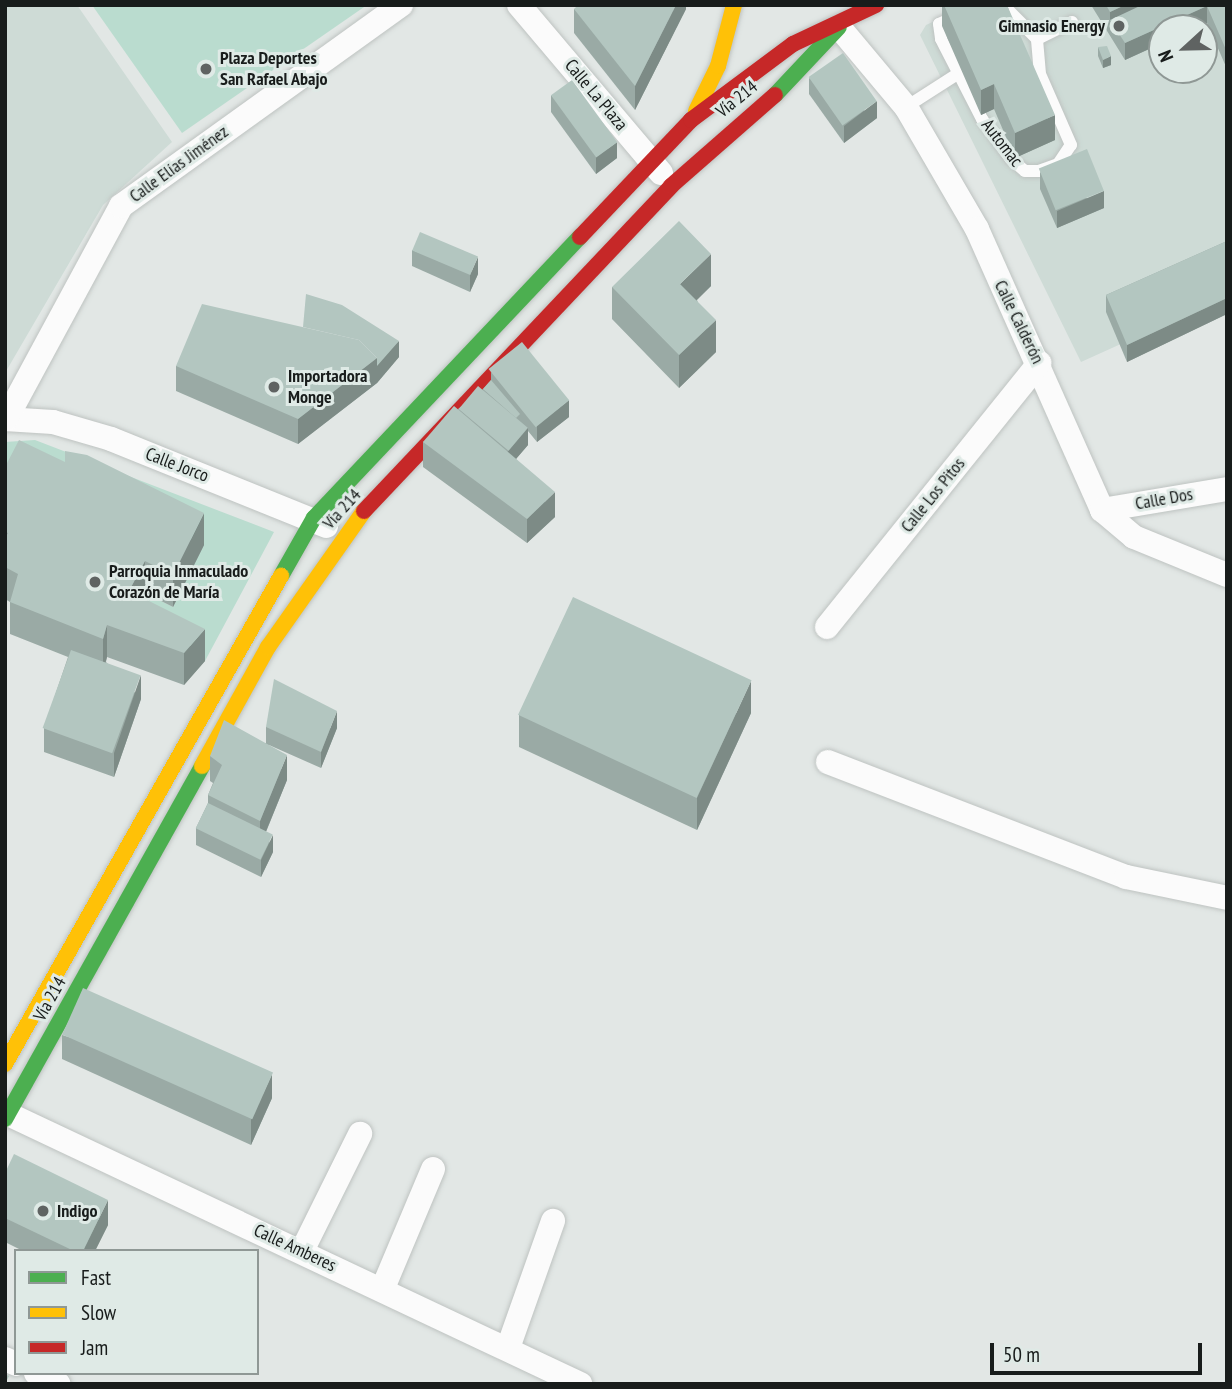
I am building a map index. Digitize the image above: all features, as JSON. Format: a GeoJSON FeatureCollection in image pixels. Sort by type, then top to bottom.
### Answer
{"type":"FeatureCollection","features":[{"type":"Feature","properties":{"kind":"main road"},"geometry":{"type":"LineString","coordinates":[[691,120],[718,66],[734,5]]}},
{"type":"Feature","properties":{"kind":"main road"},"geometry":{"type":"LineString","coordinates":[[824,5],[839,27],[876,5]]}},
{"type":"Feature","properties":{"kind":"main road","name":"Vía 214"},"geometry":{"type":"LineString","coordinates":[[5,1064],[314,519],[691,120],[793,44],[839,27]]}},
{"type":"Feature","properties":{"kind":"main road","name":"Vía 214"},"geometry":{"type":"LineString","coordinates":[[7,1116],[268,647],[341,536],[671,186],[808,66],[839,27]]}},
{"type":"Feature","properties":{"kind":"street","name":"Calle Elías Jiménez"},"geometry":{"type":"LineString","coordinates":[[6,419],[121,206],[401,5]]}},
{"type":"Feature","properties":{"kind":"street","name":"Calle La Plaza"},"geometry":{"type":"LineString","coordinates":[[519,5],[671,186]]}},
{"type":"Feature","properties":{"kind":"street","name":"Calle Calderón"},"geometry":{"type":"LineString","coordinates":[[839,27],[906,107],[977,229],[1039,363],[1082,476],[1102,510],[1134,537],[1227,575]]}},
{"type":"Feature","properties":{"kind":"street","name":"Calle Los Pitos"},"geometry":{"type":"LineString","coordinates":[[827,627],[1039,363]]}},
{"type":"Feature","properties":{"kind":"street","name":"Calle Jorco"},"geometry":{"type":"LineString","coordinates":[[6,419],[53,422],[111,439],[314,519],[341,536]]}},
{"type":"Feature","properties":{"kind":"street","name":"Calle Dos"},"geometry":{"type":"LineString","coordinates":[[1102,510],[1227,489]]}},
{"type":"Feature","properties":{"kind":"street"},"geometry":{"type":"LineString","coordinates":[[828,762],[1126,877],[1227,898]]}},
{"type":"Feature","properties":{"kind":"street","name":"Calle Amberes"},"geometry":{"type":"LineString","coordinates":[[7,1116],[383,1288],[580,1384]]}},
{"type":"Feature","properties":{"kind":"street"},"geometry":{"type":"LineString","coordinates":[[302,1251],[360,1134]]}},
{"type":"Feature","properties":{"kind":"street"},"geometry":{"type":"LineString","coordinates":[[383,1288],[433,1169]]}},
{"type":"Feature","properties":{"kind":"street"},"geometry":{"type":"LineString","coordinates":[[508,1348],[553,1221]]}},
{"type":"Feature","properties":{"kind":"street"},"geometry":{"type":"LineString","coordinates":[[40,1375],[59,1384]]}},
{"type":"Feature","properties":{"kind":"lane","name":"Automac"},"geometry":{"type":"LineString","coordinates":[[982,5],[939,24],[982,119],[1025,172],[1058,164],[1071,145],[1040,74],[1037,39]]}},
{"type":"Feature","properties":{"kind":"lane"},"geometry":{"type":"LineString","coordinates":[[1003,5],[1037,39],[1072,22]]}},
{"type":"Feature","properties":{"kind":"lane"},"geometry":{"type":"LineString","coordinates":[[906,107],[959,73]]}},
{"type":"Feature","properties":{"kind":"shaded area"},"geometry":{"type":"Polygon","coordinates":[[[5,5],[77,5],[172,142],[103,205],[5,373],[5,5]]]}},
{"type":"Feature","properties":{"kind":"shaded area"},"geometry":{"type":"Polygon","coordinates":[[[969,5],[1227,5],[1227,296],[1081,362],[920,35],[926,25],[969,5]]]}},
{"type":"Feature","properties":{"kind":"green space","name":"Plaza Deportes San Rafael Abajo"},"geometry":{"type":"Polygon","coordinates":[[[92,5],[367,5],[182,133],[92,5]]]}},
{"type":"Feature","properties":{"kind":"green space"},"geometry":{"type":"Polygon","coordinates":[[[35,440],[274,532],[205,661],[129,623],[145,593],[173,607],[203,545],[5,499],[5,442],[35,440]]]}},
{"type":"Feature","properties":{"kind":"building"},"geometry":{"type":"Polygon","coordinates":[[[578,5],[676,5],[635,86],[574,9],[578,5]]]}},
{"type":"Feature","properties":{"kind":"building"},"geometry":{"type":"Polygon","coordinates":[[[944,5],[1007,5],[1055,115],[1015,133],[994,84],[981,90],[944,5]]]}},
{"type":"Feature","properties":{"kind":"building"},"geometry":{"type":"Polygon","coordinates":[[[1106,5],[1125,5],[1110,12],[1106,5]]]}},
{"type":"Feature","properties":{"kind":"building"},"geometry":{"type":"Polygon","coordinates":[[[1142,5],[1227,5],[1227,52],[1218,31],[1218,14],[1210,14],[1207,6],[1189,14],[1148,14],[1148,33],[1125,43],[1110,20],[1142,5]]]}},
{"type":"Feature","properties":{"kind":"building"},"geometry":{"type":"Polygon","coordinates":[[[1107,46],[1111,56],[1103,60],[1098,47],[1107,46]]]}},
{"type":"Feature","properties":{"kind":"building"},"geometry":{"type":"Polygon","coordinates":[[[843,53],[877,101],[842,125],[809,77],[843,53]]]}},
{"type":"Feature","properties":{"kind":"building"},"geometry":{"type":"Polygon","coordinates":[[[572,80],[617,142],[596,158],[551,95],[572,80]]]}},
{"type":"Feature","properties":{"kind":"building"},"geometry":{"type":"Polygon","coordinates":[[[1087,149],[1104,191],[1056,210],[1039,168],[1087,149]]]}},
{"type":"Feature","properties":{"kind":"building"},"geometry":{"type":"Polygon","coordinates":[[[679,221],[711,254],[680,284],[716,320],[679,355],[612,287],[679,221]]]}},
{"type":"Feature","properties":{"kind":"building"},"geometry":{"type":"Polygon","coordinates":[[[420,232],[478,257],[470,275],[412,250],[420,232]]]}},
{"type":"Feature","properties":{"kind":"building"},"geometry":{"type":"Polygon","coordinates":[[[1227,241],[1227,298],[1127,345],[1106,295],[1227,241]]]}},
{"type":"Feature","properties":{"kind":"building"},"geometry":{"type":"Polygon","coordinates":[[[306,294],[342,305],[399,341],[377,366],[377,358],[359,340],[303,327],[306,294]]]}},
{"type":"Feature","properties":{"kind":"building","name":"Importadora Monge"},"geometry":{"type":"Polygon","coordinates":[[[202,304],[359,340],[377,358],[298,419],[176,366],[202,304]]]}},
{"type":"Feature","properties":{"kind":"building"},"geometry":{"type":"Polygon","coordinates":[[[522,342],[569,400],[536,427],[489,369],[522,342]]]}},
{"type":"Feature","properties":{"kind":"building"},"geometry":{"type":"Polygon","coordinates":[[[491,380],[520,414],[516,418],[483,389],[491,380]]]}},
{"type":"Feature","properties":{"kind":"building"},"geometry":{"type":"Polygon","coordinates":[[[478,386],[528,428],[509,451],[459,409],[478,386]]]}},
{"type":"Feature","properties":{"kind":"building"},"geometry":{"type":"Polygon","coordinates":[[[454,406],[555,492],[527,519],[423,442],[454,406]]]}},
{"type":"Feature","properties":{"kind":"building","name":"Parroquia Inmaculado Corazón de María"},"geometry":{"type":"Polygon","coordinates":[[[19,440],[65,462],[65,451],[87,455],[204,513],[173,575],[145,561],[129,591],[205,629],[184,653],[107,625],[103,639],[10,602],[18,574],[5,567],[5,538],[8,533],[5,532],[5,467],[19,440]]]}},
{"type":"Feature","properties":{"kind":"building"},"geometry":{"type":"Polygon","coordinates":[[[573,597],[752,680],[697,798],[518,715],[573,597]]]}},
{"type":"Feature","properties":{"kind":"building"},"geometry":{"type":"Polygon","coordinates":[[[71,650],[141,675],[112,753],[43,728],[71,650]]]}},
{"type":"Feature","properties":{"kind":"building"},"geometry":{"type":"Polygon","coordinates":[[[274,679],[337,711],[321,752],[266,727],[274,679]]]}},
{"type":"Feature","properties":{"kind":"building"},"geometry":{"type":"Polygon","coordinates":[[[224,720],[287,755],[260,821],[208,795],[222,765],[210,756],[224,720]]]}},
{"type":"Feature","properties":{"kind":"building"},"geometry":{"type":"Polygon","coordinates":[[[208,803],[273,835],[260,860],[196,828],[208,803]]]}},
{"type":"Feature","properties":{"kind":"building"},"geometry":{"type":"Polygon","coordinates":[[[83,988],[273,1073],[252,1119],[62,1035],[83,988]]]}},
{"type":"Feature","properties":{"kind":"building"},"geometry":{"type":"Polygon","coordinates":[[[14,1154],[108,1200],[84,1249],[70,1249],[5,1218],[5,1173],[14,1154]]]}},
{"type":"Feature","properties":{"kind":"traffic: fast"},"geometry":{"type":"LineString","coordinates":[[775,95],[839,27]]}},
{"type":"Feature","properties":{"kind":"traffic: fast"},"geometry":{"type":"LineString","coordinates":[[281,576],[314,518],[580,237]]}},
{"type":"Feature","properties":{"kind":"traffic: fast"},"geometry":{"type":"LineString","coordinates":[[5,1119],[202,766]]}},
{"type":"Feature","properties":{"kind":"traffic: slow"},"geometry":{"type":"LineString","coordinates":[[696,111],[718,66],[734,5]]}},
{"type":"Feature","properties":{"kind":"traffic: slow"},"geometry":{"type":"LineString","coordinates":[[202,766],[268,647],[364,511]]}},
{"type":"Feature","properties":{"kind":"traffic: slow"},"geometry":{"type":"LineString","coordinates":[[5,1064],[281,576]]}},
{"type":"Feature","properties":{"kind":"traffic: jam"},"geometry":{"type":"LineString","coordinates":[[580,237],[691,120],[793,44],[876,5]]}},
{"type":"Feature","properties":{"kind":"traffic: jam"},"geometry":{"type":"LineString","coordinates":[[364,511],[671,186],[775,95]]}},
{"type":"Feature","properties":{"kind":"place","name":"Gimnasio Energy"},"geometry":{"type":"Point","coordinates":[1119,26]}},
{"type":"Feature","properties":{"kind":"place","name":"Plaza Deportes San Rafael Abajo"},"geometry":{"type":"Point","coordinates":[206,69]}},
{"type":"Feature","properties":{"kind":"place","name":"Importadora Monge"},"geometry":{"type":"Point","coordinates":[274,387]}},
{"type":"Feature","properties":{"kind":"place","name":"Parroquia Inmaculado Corazón de María"},"geometry":{"type":"Point","coordinates":[95,582]}},
{"type":"Feature","properties":{"kind":"place","name":"Indigo"},"geometry":{"type":"Point","coordinates":[43,1211]}}]}
